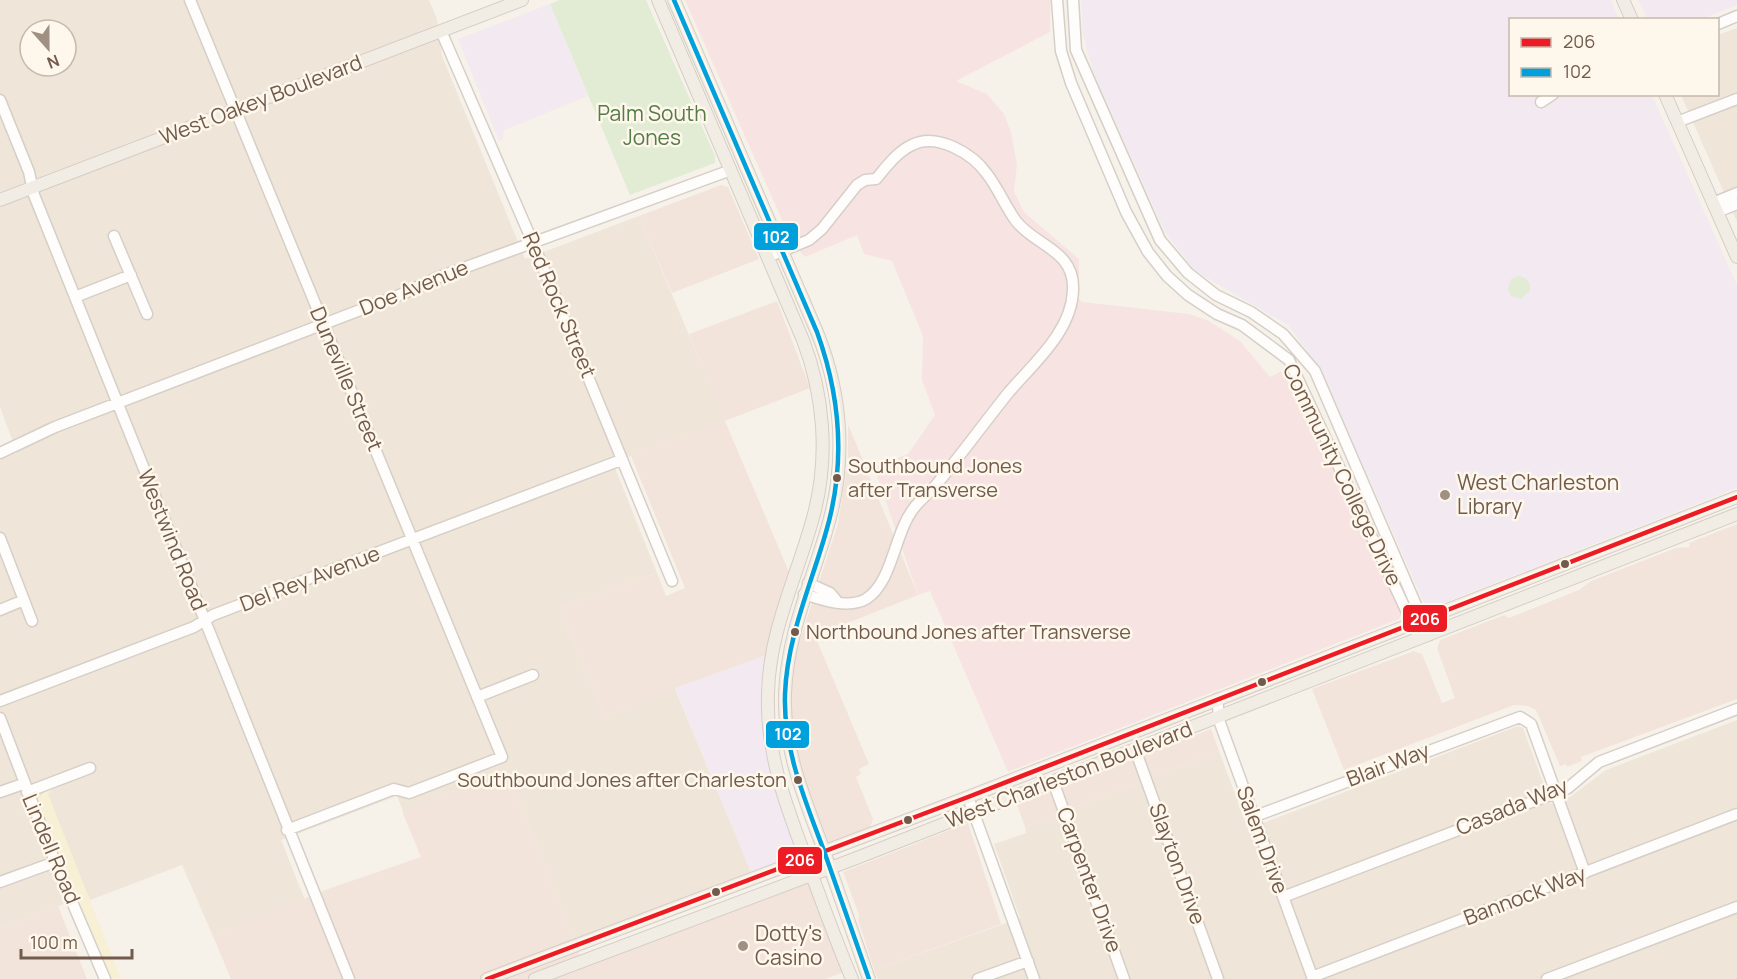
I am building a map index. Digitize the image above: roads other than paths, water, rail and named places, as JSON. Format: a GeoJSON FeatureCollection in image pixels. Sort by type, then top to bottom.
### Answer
{"type":"FeatureCollection","features":[{"type":"Feature","properties":{"kind":"main road","name":"West Oakey Boulevard"},"geometry":{"type":"LineString","coordinates":[[0,200],[522,0]]}},
{"type":"Feature","properties":{"kind":"main road"},"geometry":{"type":"LineString","coordinates":[[658,0],[808,353],[817,391],[823,437],[820,485],[814,514],[773,645],[768,694],[769,716],[777,775],[852,979]]}},
{"type":"Feature","properties":{"kind":"main road"},"geometry":{"type":"LineString","coordinates":[[674,0],[823,346],[834,389],[839,430],[838,472],[829,522],[792,635],[786,674],[787,729],[799,786],[869,979]]}},
{"type":"Feature","properties":{"kind":"main road"},"geometry":{"type":"LineString","coordinates":[[1623,0],[1631,18]]}},
{"type":"Feature","properties":{"kind":"main road"},"geometry":{"type":"LineString","coordinates":[[1666,96],[1737,257]]}},
{"type":"Feature","properties":{"kind":"main road"},"geometry":{"type":"LineString","coordinates":[[817,391],[834,389]]}},
{"type":"Feature","properties":{"kind":"main road","name":"West Charleston Boulevard"},"geometry":{"type":"LineString","coordinates":[[487,979],[968,796],[1737,496]]}},
{"type":"Feature","properties":{"kind":"main road","name":"West Charleston Boulevard"},"geometry":{"type":"LineString","coordinates":[[535,979],[812,875],[1737,514]]}},
{"type":"Feature","properties":{"kind":"main road"},"geometry":{"type":"LineString","coordinates":[[796,568],[806,589]]}},
{"type":"Feature","properties":{"kind":"main road"},"geometry":{"type":"LineString","coordinates":[[791,584],[800,607]]}},
{"type":"Feature","properties":{"kind":"main road"},"geometry":{"type":"LineString","coordinates":[[1029,790],[1054,772],[1062,759]]}},
{"type":"Feature","properties":{"kind":"main road"},"geometry":{"type":"LineString","coordinates":[[566,950],[572,966]]}},
{"type":"Feature","properties":{"kind":"street","name":"Duneville Street"},"geometry":{"type":"LineString","coordinates":[[190,0],[502,757],[409,793],[394,789],[287,830]]}},
{"type":"Feature","properties":{"kind":"street"},"geometry":{"type":"LineString","coordinates":[[1057,2],[1073,4]]}},
{"type":"Feature","properties":{"kind":"street","name":"Community College Drive"},"geometry":{"type":"LineString","coordinates":[[1057,2],[1061,51],[1081,106],[1126,212],[1148,252],[1167,276],[1188,295],[1217,314],[1242,325],[1289,360],[1418,621]]}},
{"type":"Feature","properties":{"kind":"street","name":"Community College Drive"},"geometry":{"type":"LineString","coordinates":[[1073,4],[1076,50],[1096,101],[1160,240],[1180,266],[1216,295],[1251,312],[1283,334],[1314,371],[1424,637]]}},
{"type":"Feature","properties":{"kind":"street"},"geometry":{"type":"LineString","coordinates":[[1719,24],[1737,16]]}},
{"type":"Feature","properties":{"kind":"street","name":"Red Rock Street"},"geometry":{"type":"LineString","coordinates":[[441,31],[533,243],[672,581]]}},
{"type":"Feature","properties":{"kind":"street"},"geometry":{"type":"LineString","coordinates":[[1541,102],[1550,96]]}},
{"type":"Feature","properties":{"kind":"street"},"geometry":{"type":"LineString","coordinates":[[1677,122],[1737,99]]}},
{"type":"Feature","properties":{"kind":"street","name":"Westwind Road"},"geometry":{"type":"LineString","coordinates":[[0,100],[29,172],[32,188],[117,403],[287,830],[349,979]]}},
{"type":"Feature","properties":{"kind":"street"},"geometry":{"type":"LineString","coordinates":[[1081,106],[1096,101]]}},
{"type":"Feature","properties":{"kind":"street"},"geometry":{"type":"LineString","coordinates":[[768,257],[809,240],[822,229],[857,185],[864,180],[876,179],[903,151],[919,142],[938,142],[966,154],[987,173],[1017,222],[1065,260],[1073,281],[1071,309],[1051,344],[904,522],[879,586],[858,602],[836,600],[826,602],[806,589]]}},
{"type":"Feature","properties":{"kind":"street","name":"Doe Avenue"},"geometry":{"type":"LineString","coordinates":[[0,453],[55,426],[533,243],[731,170]]}},
{"type":"Feature","properties":{"kind":"street"},"geometry":{"type":"LineString","coordinates":[[1715,207],[1737,193]]}},
{"type":"Feature","properties":{"kind":"street"},"geometry":{"type":"LineString","coordinates":[[1715,207],[1737,204]]}},
{"type":"Feature","properties":{"kind":"street"},"geometry":{"type":"LineString","coordinates":[[114,236],[147,314]]}},
{"type":"Feature","properties":{"kind":"street"},"geometry":{"type":"LineString","coordinates":[[1167,276],[1180,266]]}},
{"type":"Feature","properties":{"kind":"street"},"geometry":{"type":"LineString","coordinates":[[75,297],[131,275]]}},
{"type":"Feature","properties":{"kind":"street"},"geometry":{"type":"LineString","coordinates":[[1318,420],[1333,414]]}},
{"type":"Feature","properties":{"kind":"street","name":"Del Rey Avenue"},"geometry":{"type":"LineString","coordinates":[[0,701],[621,460]]}},
{"type":"Feature","properties":{"kind":"street"},"geometry":{"type":"LineString","coordinates":[[0,538],[32,621]]}},
{"type":"Feature","properties":{"kind":"street"},"geometry":{"type":"LineString","coordinates":[[0,610],[24,600]]}},
{"type":"Feature","properties":{"kind":"street"},"geometry":{"type":"LineString","coordinates":[[477,697],[533,675]]}},
{"type":"Feature","properties":{"kind":"street","name":"Salem Drive"},"geometry":{"type":"LineString","coordinates":[[1217,699],[1218,717],[1312,978]]}},
{"type":"Feature","properties":{"kind":"street","name":"Casada Way"},"geometry":{"type":"LineString","coordinates":[[1282,897],[1556,792],[1574,784],[1599,762],[1737,709]]}},
{"type":"Feature","properties":{"kind":"street","name":"Blair Way"},"geometry":{"type":"LineString","coordinates":[[1253,817],[1514,717],[1524,718],[1531,724],[1556,792]]}},
{"type":"Feature","properties":{"kind":"street","name":"Lindell Road"},"geometry":{"type":"LineString","coordinates":[[0,718],[25,788],[105,979]]}},
{"type":"Feature","properties":{"kind":"street","name":"Slayton Drive"},"geometry":{"type":"LineString","coordinates":[[1135,749],[1218,979]]}},
{"type":"Feature","properties":{"kind":"street"},"geometry":{"type":"LineString","coordinates":[[0,792],[25,788],[90,768]]}},
{"type":"Feature","properties":{"kind":"street","name":"Carpenter Drive"},"geometry":{"type":"LineString","coordinates":[[1053,781],[1125,979]]}},
{"type":"Feature","properties":{"kind":"street"},"geometry":{"type":"LineString","coordinates":[[1556,792],[1585,873]]}},
{"type":"Feature","properties":{"kind":"street"},"geometry":{"type":"LineString","coordinates":[[968,796],[1034,979]]}},
{"type":"Feature","properties":{"kind":"street","name":"Bannock Way"},"geometry":{"type":"LineString","coordinates":[[1312,978],[1737,814]]}},
{"type":"Feature","properties":{"kind":"street"},"geometry":{"type":"LineString","coordinates":[[0,882],[55,862]]}},
{"type":"Feature","properties":{"kind":"street"},"geometry":{"type":"LineString","coordinates":[[1547,979],[1737,907]]}},
{"type":"Feature","properties":{"kind":"street"},"geometry":{"type":"LineString","coordinates":[[978,979],[1028,961]]}},
{"type":"Feature","properties":{"kind":"place","name":"Southbound Jones after Transverse"},"geometry":{"type":"Point","coordinates":[837,478]}},
{"type":"Feature","properties":{"kind":"place","name":"West Charleston Library"},"geometry":{"type":"Point","coordinates":[1445,495]}},
{"type":"Feature","properties":{"kind":"place","name":"Northbound Jones after Transverse"},"geometry":{"type":"Point","coordinates":[795,632]}},
{"type":"Feature","properties":{"kind":"place","name":"Southbound Jones after Charleston"},"geometry":{"type":"Point","coordinates":[798,780]}},
{"type":"Feature","properties":{"kind":"place","name":"Dotty's Casino"},"geometry":{"type":"Point","coordinates":[743,946]}},
{"type":"Feature","properties":{"kind":"park label","name":"Palm South Jones"},"geometry":{"type":"Point","coordinates":[652,126]}}]}
